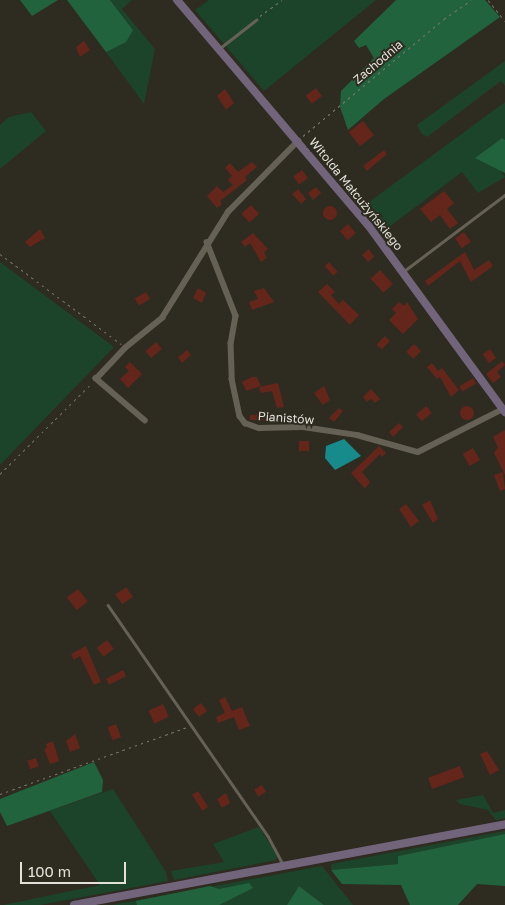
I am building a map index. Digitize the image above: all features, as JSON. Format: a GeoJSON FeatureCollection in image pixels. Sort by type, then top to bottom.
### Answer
{"type":"FeatureCollection","features":[{"type":"Feature","properties":{"kind":"street","name":"Witolda Małcużyńskiego"},"geometry":{"type":"LineString","coordinates":[[177,0],[298,141],[403,272],[504,411]]}},
{"type":"Feature","properties":{"kind":"street"},"geometry":{"type":"LineString","coordinates":[[145,421],[96,379],[125,348],[144,335],[172,305],[207,242],[228,212],[298,141]]}},
{"type":"Feature","properties":{"kind":"street","name":"Pianistów"},"geometry":{"type":"LineString","coordinates":[[207,242],[236,316],[230,342],[232,379],[240,416],[244,423],[259,428],[303,427],[357,435],[407,452],[418,452],[504,411]]}},
{"type":"Feature","properties":{"kind":"street"},"geometry":{"type":"LineString","coordinates":[[74,905],[94,903],[505,824]]}},
{"type":"Feature","properties":{"kind":"lane"},"geometry":{"type":"LineString","coordinates":[[219,48],[256,20]]}},
{"type":"Feature","properties":{"kind":"lane"},"geometry":{"type":"LineString","coordinates":[[403,272],[505,195]]}},
{"type":"Feature","properties":{"kind":"lane"},"geometry":{"type":"LineString","coordinates":[[108,605],[268,836],[284,866]]}},
{"type":"Feature","properties":{"kind":"path"},"geometry":{"type":"LineString","coordinates":[[256,20],[282,0]]}},
{"type":"Feature","properties":{"kind":"path","name":"Zachodnia"},"geometry":{"type":"LineString","coordinates":[[298,141],[444,19],[472,0]]}},
{"type":"Feature","properties":{"kind":"path"},"geometry":{"type":"LineString","coordinates":[[488,0],[505,21]]}},
{"type":"Feature","properties":{"kind":"path"},"geometry":{"type":"LineString","coordinates":[[0,254],[125,348]]}},
{"type":"Feature","properties":{"kind":"path"},"geometry":{"type":"LineString","coordinates":[[0,474],[96,379]]}},
{"type":"Feature","properties":{"kind":"path"},"geometry":{"type":"LineString","coordinates":[[0,794],[192,725]]}},
{"type":"Feature","properties":{"kind":"green space"},"geometry":{"type":"Polygon","coordinates":[[[20,0],[58,0],[32,16],[20,0]]]}},
{"type":"Feature","properties":{"kind":"green space"},"geometry":{"type":"Polygon","coordinates":[[[67,0],[110,0],[133,30],[126,42],[106,52],[67,0]]]}},
{"type":"Feature","properties":{"kind":"green space"},"geometry":{"type":"Polygon","coordinates":[[[110,0],[132,0],[122,9],[155,49],[144,104],[106,52],[133,30],[110,0]]]}},
{"type":"Feature","properties":{"kind":"green space"},"geometry":{"type":"Polygon","coordinates":[[[209,0],[376,0],[264,91],[195,10],[209,0]]]}},
{"type":"Feature","properties":{"kind":"green space"},"geometry":{"type":"Polygon","coordinates":[[[396,0],[485,0],[500,17],[384,99],[348,130],[340,107],[341,91],[374,58],[366,45],[359,48],[354,41],[396,0]]]}},
{"type":"Feature","properties":{"kind":"green space"},"geometry":{"type":"Polygon","coordinates":[[[505,61],[505,86],[501,81],[427,137],[422,134],[417,125],[505,61]]]}},
{"type":"Feature","properties":{"kind":"green space"},"geometry":{"type":"Polygon","coordinates":[[[505,102],[505,140],[502,138],[485,150],[505,177],[478,193],[462,172],[381,233],[361,208],[505,102]]]}},
{"type":"Feature","properties":{"kind":"green space"},"geometry":{"type":"Polygon","coordinates":[[[31,112],[46,131],[0,169],[0,125],[9,117],[31,112]]]}},
{"type":"Feature","properties":{"kind":"green space"},"geometry":{"type":"Polygon","coordinates":[[[502,138],[505,140],[505,173],[475,158],[502,138]]]}},
{"type":"Feature","properties":{"kind":"green space"},"geometry":{"type":"Polygon","coordinates":[[[0,262],[114,347],[0,465],[0,262]]]}},
{"type":"Feature","properties":{"kind":"green space"},"geometry":{"type":"Polygon","coordinates":[[[94,762],[103,780],[102,792],[7,826],[0,812],[0,799],[94,762]]]}},
{"type":"Feature","properties":{"kind":"green space"},"geometry":{"type":"Polygon","coordinates":[[[113,789],[166,872],[168,881],[40,905],[3,905],[100,885],[50,811],[113,789]]]}},
{"type":"Feature","properties":{"kind":"green space"},"geometry":{"type":"Polygon","coordinates":[[[483,795],[493,813],[505,810],[505,818],[496,820],[488,810],[460,804],[456,800],[483,795]]]}},
{"type":"Feature","properties":{"kind":"green space"},"geometry":{"type":"Polygon","coordinates":[[[259,827],[277,855],[276,860],[174,880],[171,871],[224,862],[213,844],[259,827]]]}},
{"type":"Feature","properties":{"kind":"green space"},"geometry":{"type":"Polygon","coordinates":[[[505,831],[505,834],[398,856],[399,864],[331,870],[331,864],[505,831]]]}},
{"type":"Feature","properties":{"kind":"green space"},"geometry":{"type":"Polygon","coordinates":[[[505,834],[505,886],[477,884],[458,905],[410,905],[401,885],[342,884],[331,870],[398,864],[398,856],[505,834]]]}},
{"type":"Feature","properties":{"kind":"green space"},"geometry":{"type":"Polygon","coordinates":[[[322,866],[353,905],[324,905],[299,886],[287,905],[112,905],[322,866]]]}},
{"type":"Feature","properties":{"kind":"green space"},"geometry":{"type":"Polygon","coordinates":[[[249,883],[253,888],[219,905],[137,905],[136,901],[210,886],[219,889],[249,883]]]}},
{"type":"Feature","properties":{"kind":"green space"},"geometry":{"type":"Polygon","coordinates":[[[299,886],[324,905],[287,905],[299,886]]]}},
{"type":"Feature","properties":{"kind":"water"},"geometry":{"type":"Polygon","coordinates":[[[344,439],[361,456],[335,470],[325,458],[326,446],[344,439]]]}},
{"type":"Feature","properties":{"kind":"building"},"geometry":{"type":"Polygon","coordinates":[[[84,41],[90,50],[80,57],[76,47],[84,41]]]}},
{"type":"Feature","properties":{"kind":"building"},"geometry":{"type":"Polygon","coordinates":[[[316,88],[322,96],[312,104],[306,96],[316,88]]]}},
{"type":"Feature","properties":{"kind":"building"},"geometry":{"type":"Polygon","coordinates":[[[225,89],[234,103],[226,110],[217,96],[225,89]]]}},
{"type":"Feature","properties":{"kind":"building"},"geometry":{"type":"Polygon","coordinates":[[[363,121],[374,135],[360,146],[349,132],[363,121]]]}},
{"type":"Feature","properties":{"kind":"building"},"geometry":{"type":"Polygon","coordinates":[[[384,150],[387,154],[367,171],[363,166],[384,150]]]}},
{"type":"Feature","properties":{"kind":"building"},"geometry":{"type":"Polygon","coordinates":[[[252,162],[257,167],[245,177],[247,180],[220,201],[222,204],[217,208],[207,196],[217,186],[223,192],[233,185],[228,180],[232,176],[225,168],[230,163],[238,172],[252,162]]]}},
{"type":"Feature","properties":{"kind":"building"},"geometry":{"type":"Polygon","coordinates":[[[302,170],[308,178],[299,185],[293,177],[302,170]]]}},
{"type":"Feature","properties":{"kind":"building"},"geometry":{"type":"Polygon","coordinates":[[[316,187],[321,193],[313,200],[308,193],[316,187]]]}},
{"type":"Feature","properties":{"kind":"building"},"geometry":{"type":"Polygon","coordinates":[[[298,189],[306,199],[301,204],[292,194],[298,189]]]}},
{"type":"Feature","properties":{"kind":"building"},"geometry":{"type":"Polygon","coordinates":[[[444,191],[454,203],[447,209],[458,223],[450,229],[440,215],[431,222],[420,209],[444,191]]]}},
{"type":"Feature","properties":{"kind":"building"},"geometry":{"type":"Polygon","coordinates":[[[251,205],[259,214],[249,223],[241,214],[251,205]]]}},
{"type":"Feature","properties":{"kind":"building"},"geometry":{"type":"Polygon","coordinates":[[[327,206],[333,206],[337,213],[333,220],[327,220],[323,216],[323,210],[327,206]]]}},
{"type":"Feature","properties":{"kind":"building"},"geometry":{"type":"Polygon","coordinates":[[[348,224],[356,233],[348,240],[340,231],[348,224]]]}},
{"type":"Feature","properties":{"kind":"building"},"geometry":{"type":"Polygon","coordinates":[[[40,229],[45,238],[30,247],[25,242],[40,229]]]}},
{"type":"Feature","properties":{"kind":"building"},"geometry":{"type":"Polygon","coordinates":[[[464,232],[471,242],[462,248],[455,238],[464,232]]]}},
{"type":"Feature","properties":{"kind":"building"},"geometry":{"type":"Polygon","coordinates":[[[253,233],[268,249],[264,252],[267,258],[261,262],[250,243],[245,247],[241,242],[253,233]]]}},
{"type":"Feature","properties":{"kind":"building"},"geometry":{"type":"Polygon","coordinates":[[[369,249],[374,257],[368,262],[362,255],[369,249]]]}},
{"type":"Feature","properties":{"kind":"building"},"geometry":{"type":"Polygon","coordinates":[[[465,252],[474,270],[489,260],[493,266],[471,282],[460,261],[428,286],[425,281],[465,252]]]}},
{"type":"Feature","properties":{"kind":"building"},"geometry":{"type":"Polygon","coordinates":[[[329,262],[338,272],[333,276],[325,266],[329,262]]]}},
{"type":"Feature","properties":{"kind":"building"},"geometry":{"type":"Polygon","coordinates":[[[380,270],[393,284],[383,293],[370,279],[380,270]]]}},
{"type":"Feature","properties":{"kind":"building"},"geometry":{"type":"Polygon","coordinates":[[[327,284],[335,292],[331,295],[339,304],[343,300],[359,315],[350,325],[318,292],[327,284]]]}},
{"type":"Feature","properties":{"kind":"building"},"geometry":{"type":"Polygon","coordinates":[[[198,288],[206,293],[202,303],[193,298],[198,288]]]}},
{"type":"Feature","properties":{"kind":"building"},"geometry":{"type":"Polygon","coordinates":[[[264,288],[274,302],[252,310],[249,302],[258,299],[254,291],[264,288]]]}},
{"type":"Feature","properties":{"kind":"building"},"geometry":{"type":"Polygon","coordinates":[[[146,292],[150,299],[139,305],[135,298],[146,292]]]}},
{"type":"Feature","properties":{"kind":"building"},"geometry":{"type":"Polygon","coordinates":[[[399,302],[404,306],[407,302],[418,319],[403,334],[389,320],[396,313],[392,309],[399,302]]]}},
{"type":"Feature","properties":{"kind":"building"},"geometry":{"type":"Polygon","coordinates":[[[385,336],[390,341],[381,349],[377,344],[385,336]]]}},
{"type":"Feature","properties":{"kind":"building"},"geometry":{"type":"Polygon","coordinates":[[[156,342],[162,349],[151,358],[145,351],[156,342]]]}},
{"type":"Feature","properties":{"kind":"building"},"geometry":{"type":"Polygon","coordinates":[[[414,344],[421,351],[413,359],[406,352],[414,344]]]}},
{"type":"Feature","properties":{"kind":"building"},"geometry":{"type":"Polygon","coordinates":[[[490,349],[496,358],[489,363],[483,354],[490,349]]]}},
{"type":"Feature","properties":{"kind":"building"},"geometry":{"type":"Polygon","coordinates":[[[187,350],[191,355],[182,363],[178,357],[187,350]]]}},
{"type":"Feature","properties":{"kind":"building"},"geometry":{"type":"Polygon","coordinates":[[[502,361],[505,365],[497,372],[501,377],[493,383],[486,374],[502,361]]]}},
{"type":"Feature","properties":{"kind":"building"},"geometry":{"type":"Polygon","coordinates":[[[130,362],[142,374],[128,388],[120,379],[129,371],[125,367],[130,362]]]}},
{"type":"Feature","properties":{"kind":"building"},"geometry":{"type":"Polygon","coordinates":[[[432,363],[438,371],[442,368],[459,390],[451,397],[440,377],[437,379],[427,367],[432,363]]]}},
{"type":"Feature","properties":{"kind":"building"},"geometry":{"type":"Polygon","coordinates":[[[252,377],[257,377],[261,386],[246,391],[242,382],[252,377]]]}},
{"type":"Feature","properties":{"kind":"building"},"geometry":{"type":"Polygon","coordinates":[[[473,378],[476,383],[462,391],[459,386],[473,378]]]}},
{"type":"Feature","properties":{"kind":"building"},"geometry":{"type":"Polygon","coordinates":[[[278,383],[284,407],[277,408],[272,391],[261,393],[259,387],[278,383]]]}},
{"type":"Feature","properties":{"kind":"building"},"geometry":{"type":"Polygon","coordinates":[[[324,386],[330,400],[323,405],[314,393],[324,386]]]}},
{"type":"Feature","properties":{"kind":"building"},"geometry":{"type":"Polygon","coordinates":[[[371,389],[380,399],[375,403],[371,399],[367,402],[363,397],[371,389]]]}},
{"type":"Feature","properties":{"kind":"building"},"geometry":{"type":"Polygon","coordinates":[[[426,406],[432,413],[422,421],[416,415],[426,406]]]}},
{"type":"Feature","properties":{"kind":"building"},"geometry":{"type":"Polygon","coordinates":[[[464,406],[470,406],[474,413],[470,420],[464,420],[460,416],[460,410],[464,406]]]}},
{"type":"Feature","properties":{"kind":"building"},"geometry":{"type":"Polygon","coordinates":[[[339,408],[343,411],[334,422],[329,418],[339,408]]]}},
{"type":"Feature","properties":{"kind":"building"},"geometry":{"type":"Polygon","coordinates":[[[266,414],[266,420],[250,420],[250,415],[266,414]]]}},
{"type":"Feature","properties":{"kind":"building"},"geometry":{"type":"Polygon","coordinates":[[[399,423],[403,427],[393,437],[389,432],[399,423]]]}},
{"type":"Feature","properties":{"kind":"building"},"geometry":{"type":"Polygon","coordinates":[[[505,430],[505,475],[494,453],[498,447],[493,437],[505,430]]]}},
{"type":"Feature","properties":{"kind":"building"},"geometry":{"type":"Polygon","coordinates":[[[299,441],[309,441],[309,451],[299,451],[299,441]]]}},
{"type":"Feature","properties":{"kind":"building"},"geometry":{"type":"Polygon","coordinates":[[[379,446],[386,453],[382,457],[380,454],[362,472],[370,482],[365,489],[351,473],[379,446]]]}},
{"type":"Feature","properties":{"kind":"building"},"geometry":{"type":"Polygon","coordinates":[[[473,448],[480,460],[470,466],[463,454],[473,448]]]}},
{"type":"Feature","properties":{"kind":"building"},"geometry":{"type":"Polygon","coordinates":[[[503,472],[505,489],[500,491],[494,475],[503,472]]]}},
{"type":"Feature","properties":{"kind":"building"},"geometry":{"type":"Polygon","coordinates":[[[430,500],[438,519],[433,523],[422,505],[430,500]]]}},
{"type":"Feature","properties":{"kind":"building"},"geometry":{"type":"Polygon","coordinates":[[[406,504],[419,521],[411,527],[399,509],[406,504]]]}},
{"type":"Feature","properties":{"kind":"building"},"geometry":{"type":"Polygon","coordinates":[[[126,587],[133,597],[122,604],[115,594],[126,587]]]}},
{"type":"Feature","properties":{"kind":"building"},"geometry":{"type":"Polygon","coordinates":[[[78,589],[88,602],[77,610],[67,598],[78,589]]]}},
{"type":"Feature","properties":{"kind":"building"},"geometry":{"type":"Polygon","coordinates":[[[107,640],[114,649],[104,657],[97,648],[107,640]]]}},
{"type":"Feature","properties":{"kind":"building"},"geometry":{"type":"Polygon","coordinates":[[[86,646],[101,682],[94,685],[80,656],[74,660],[71,654],[86,646]]]}},
{"type":"Feature","properties":{"kind":"building"},"geometry":{"type":"Polygon","coordinates":[[[123,670],[126,676],[109,685],[106,679],[123,670]]]}},
{"type":"Feature","properties":{"kind":"building"},"geometry":{"type":"Polygon","coordinates":[[[225,697],[232,711],[242,707],[250,726],[239,730],[234,717],[218,723],[216,717],[225,713],[219,700],[225,697]]]}},
{"type":"Feature","properties":{"kind":"building"},"geometry":{"type":"Polygon","coordinates":[[[201,703],[207,711],[199,717],[193,709],[201,703]]]}},
{"type":"Feature","properties":{"kind":"building"},"geometry":{"type":"Polygon","coordinates":[[[163,704],[169,717],[154,723],[148,711],[163,704]]]}},
{"type":"Feature","properties":{"kind":"building"},"geometry":{"type":"Polygon","coordinates":[[[116,724],[121,737],[113,740],[108,727],[116,724]]]}},
{"type":"Feature","properties":{"kind":"building"},"geometry":{"type":"Polygon","coordinates":[[[75,734],[80,748],[70,752],[66,741],[75,734]]]}},
{"type":"Feature","properties":{"kind":"building"},"geometry":{"type":"Polygon","coordinates":[[[53,741],[59,761],[50,764],[44,749],[47,748],[46,744],[53,741]]]}},
{"type":"Feature","properties":{"kind":"building"},"geometry":{"type":"Polygon","coordinates":[[[487,751],[499,770],[490,775],[480,754],[487,751]]]}},
{"type":"Feature","properties":{"kind":"building"},"geometry":{"type":"Polygon","coordinates":[[[36,758],[39,767],[30,769],[27,761],[36,758]]]}},
{"type":"Feature","properties":{"kind":"building"},"geometry":{"type":"Polygon","coordinates":[[[460,766],[464,777],[432,789],[428,778],[460,766]]]}},
{"type":"Feature","properties":{"kind":"building"},"geometry":{"type":"Polygon","coordinates":[[[262,785],[266,792],[258,796],[254,789],[262,785]]]}},
{"type":"Feature","properties":{"kind":"building"},"geometry":{"type":"Polygon","coordinates":[[[198,791],[208,807],[202,811],[192,795],[198,791]]]}},
{"type":"Feature","properties":{"kind":"building"},"geometry":{"type":"Polygon","coordinates":[[[226,793],[230,803],[222,808],[217,799],[226,793]]]}}]}
